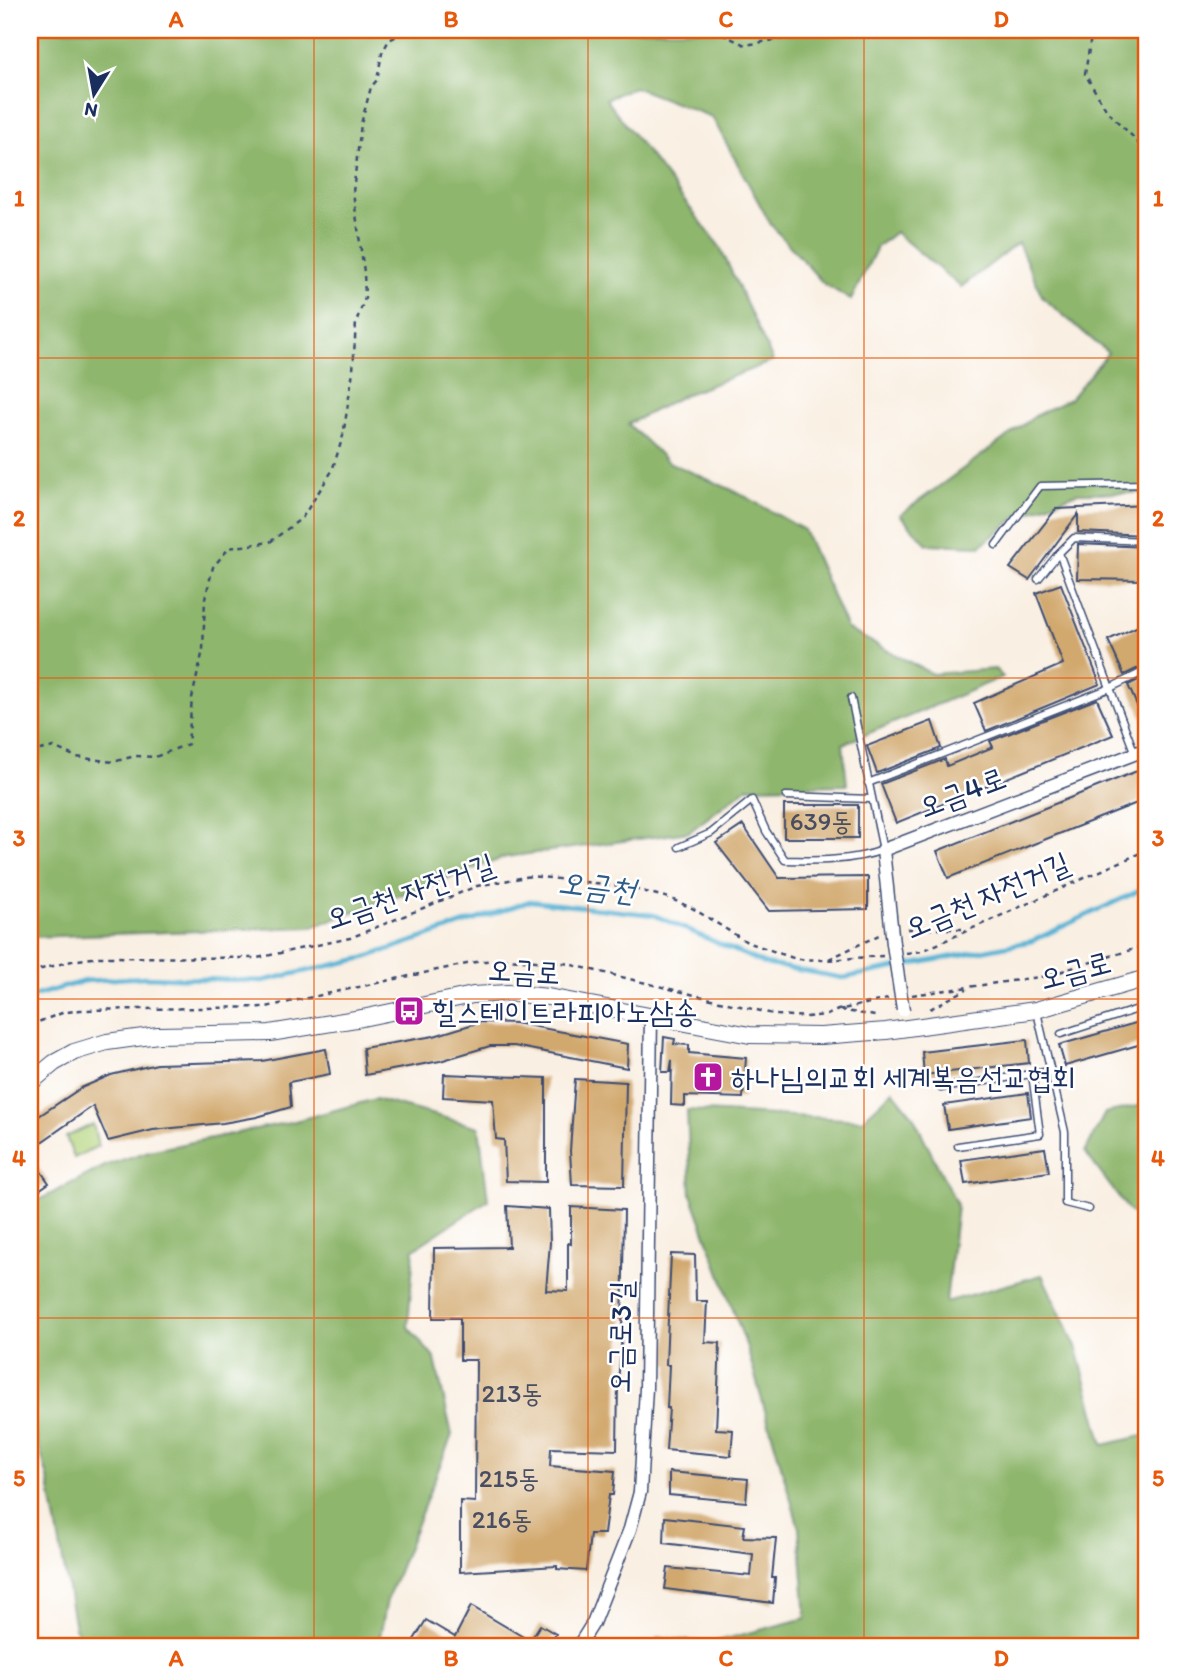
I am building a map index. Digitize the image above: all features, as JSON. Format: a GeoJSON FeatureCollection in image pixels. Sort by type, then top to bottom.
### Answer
{"type":"FeatureCollection","features":[{"type":"Feature","properties":{"kind":"street","name":"오금4로"},"geometry":{"type":"LineString","coordinates":[[883,850],[1141,751]]}},
{"type":"Feature","properties":{"kind":"street"},"geometry":{"type":"LineString","coordinates":[[883,850],[905,1028]]}},
{"type":"Feature","properties":{"kind":"street","name":"오금로"},"geometry":{"type":"LineString","coordinates":[[30,1083],[54,1063],[74,1052],[107,1042],[158,1035],[270,1033],[362,1018],[473,995],[508,993],[548,997],[750,1035],[821,1036],[1037,1010],[1147,978]]}},
{"type":"Feature","properties":{"kind":"street","name":"오금로3길"},"geometry":{"type":"LineString","coordinates":[[578,1647],[593,1623],[631,1529],[640,1492],[646,1388],[651,1015]]}},
{"type":"Feature","properties":{"kind":"lane"},"geometry":{"type":"LineString","coordinates":[[996,545],[1040,486],[1147,484]]}},
{"type":"Feature","properties":{"kind":"lane"},"geometry":{"type":"LineString","coordinates":[[1038,579],[1074,538],[1147,541]]}},
{"type":"Feature","properties":{"kind":"lane"},"geometry":{"type":"LineString","coordinates":[[1059,553],[1110,688],[1141,751]]}},
{"type":"Feature","properties":{"kind":"lane"},"geometry":{"type":"LineString","coordinates":[[868,783],[1110,688],[1147,670]]}},
{"type":"Feature","properties":{"kind":"lane"},"geometry":{"type":"LineString","coordinates":[[680,847],[711,833],[752,800],[766,831],[785,860],[811,861],[871,854],[883,850],[851,698]]}},
{"type":"Feature","properties":{"kind":"lane"},"geometry":{"type":"LineString","coordinates":[[786,796],[871,799]]}},
{"type":"Feature","properties":{"kind":"lane"},"geometry":{"type":"LineString","coordinates":[[1061,1034],[1147,1006]]}},
{"type":"Feature","properties":{"kind":"lane"},"geometry":{"type":"LineString","coordinates":[[1037,1010],[1065,1132],[1065,1203],[1089,1209]]}},
{"type":"Feature","properties":{"kind":"lane"},"geometry":{"type":"LineString","coordinates":[[941,1088],[1051,1071]]}},
{"type":"Feature","properties":{"kind":"lane"},"geometry":{"type":"LineString","coordinates":[[958,1146],[1040,1134],[1032,1074]]}},
{"type":"Feature","properties":{"kind":"path"},"geometry":{"type":"LineString","coordinates":[[30,752],[54,747],[76,757],[113,762],[135,756],[155,757],[188,744],[192,698],[203,650],[205,599],[213,567],[229,548],[270,542],[302,518],[332,471],[343,436],[353,371],[356,322],[365,298],[353,192],[361,124],[371,87],[377,80],[382,53],[389,40],[410,30]]}},
{"type":"Feature","properties":{"kind":"path"},"geometry":{"type":"LineString","coordinates":[[713,30],[745,45],[793,37],[807,30]]}},
{"type":"Feature","properties":{"kind":"path"},"geometry":{"type":"LineString","coordinates":[[1092,30],[1085,74],[1107,111],[1137,141],[1147,160]]}},
{"type":"Feature","properties":{"kind":"path","name":"오금천 자전거길"},"geometry":{"type":"LineString","coordinates":[[895,949],[922,951],[1147,850]]}},
{"type":"Feature","properties":{"kind":"path","name":"오금천 자전거길"},"geometry":{"type":"LineString","coordinates":[[30,972],[99,957],[257,958],[351,938],[477,886],[531,876],[622,886],[669,898],[692,908],[747,942],[796,959],[883,956]]}},
{"type":"Feature","properties":{"kind":"path"},"geometry":{"type":"LineString","coordinates":[[907,929],[967,929]]}},
{"type":"Feature","properties":{"kind":"path"},"geometry":{"type":"LineString","coordinates":[[826,960],[880,935]]}},
{"type":"Feature","properties":{"kind":"path"},"geometry":{"type":"LineString","coordinates":[[921,1014],[969,988]]}},
{"type":"Feature","properties":{"kind":"path"},"geometry":{"type":"LineString","coordinates":[[838,1010],[885,1018]]}},
{"type":"Feature","properties":{"kind":"green space"},"geometry":{"type":"Polygon","coordinates":[[[30,30],[1147,30],[1147,493],[1077,493],[1017,517],[980,546],[927,544],[900,515],[1038,414],[1070,399],[1108,353],[1043,298],[1018,243],[961,287],[895,232],[877,247],[851,300],[823,283],[771,225],[712,117],[634,87],[606,99],[720,247],[773,361],[682,396],[628,424],[668,462],[739,493],[804,530],[847,629],[932,674],[995,669],[1003,677],[843,744],[847,785],[748,787],[689,832],[506,857],[312,927],[30,937],[30,30]]]}},
{"type":"Feature","properties":{"kind":"green space"},"geometry":{"type":"Polygon","coordinates":[[[893,1091],[913,1116],[957,1205],[946,1302],[1042,1275],[1077,1349],[1103,1445],[1147,1435],[1147,1647],[656,1647],[657,1637],[710,1643],[806,1618],[799,1528],[747,1348],[691,1194],[687,1110],[862,1120],[893,1091]]]}},
{"type":"Feature","properties":{"kind":"green space"},"geometry":{"type":"Polygon","coordinates":[[[375,1099],[479,1127],[488,1200],[414,1249],[408,1327],[435,1359],[452,1435],[387,1600],[378,1647],[87,1647],[75,1628],[48,1478],[30,1414],[30,1212],[37,1201],[107,1165],[149,1151],[295,1121],[375,1099]]]}},
{"type":"Feature","properties":{"kind":"green space"},"geometry":{"type":"Polygon","coordinates":[[[1147,1104],[1147,1223],[1129,1211],[1085,1152],[1105,1113],[1147,1104]]]}},
{"type":"Feature","properties":{"kind":"green space"},"geometry":{"type":"Polygon","coordinates":[[[93,1124],[98,1146],[74,1158],[66,1137],[93,1124]]]}},
{"type":"Feature","properties":{"kind":"building"},"geometry":{"type":"Polygon","coordinates":[[[1147,505],[1147,535],[1078,532],[1078,514],[1029,580],[1010,568],[1056,509],[1147,505]]]}},
{"type":"Feature","properties":{"kind":"building"},"geometry":{"type":"Polygon","coordinates":[[[1078,544],[1147,547],[1147,580],[1077,579],[1078,544]]]}},
{"type":"Feature","properties":{"kind":"building"},"geometry":{"type":"Polygon","coordinates":[[[1061,584],[1100,684],[986,731],[974,703],[1063,664],[1036,593],[1061,584]]]}},
{"type":"Feature","properties":{"kind":"building"},"geometry":{"type":"Polygon","coordinates":[[[1147,622],[1147,664],[1124,675],[1108,640],[1147,622]]]}},
{"type":"Feature","properties":{"kind":"building"},"geometry":{"type":"Polygon","coordinates":[[[1147,676],[1147,728],[1128,685],[1147,676]]]}},
{"type":"Feature","properties":{"kind":"building"},"geometry":{"type":"Polygon","coordinates":[[[1097,699],[1113,735],[896,823],[881,784],[945,759],[947,766],[993,747],[990,741],[1097,699]]]}},
{"type":"Feature","properties":{"kind":"building"},"geometry":{"type":"Polygon","coordinates":[[[932,721],[941,748],[877,773],[867,746],[932,721]]]}},
{"type":"Feature","properties":{"kind":"building"},"geometry":{"type":"Polygon","coordinates":[[[1147,767],[1147,799],[948,878],[937,851],[1147,767]]]}},
{"type":"Feature","properties":{"kind":"building"},"geometry":{"type":"Polygon","coordinates":[[[784,805],[858,805],[858,838],[784,838],[784,805]]]}},
{"type":"Feature","properties":{"kind":"building"},"geometry":{"type":"Polygon","coordinates":[[[743,825],[779,878],[868,877],[868,909],[769,911],[716,843],[743,825]]]}},
{"type":"Feature","properties":{"kind":"building"},"geometry":{"type":"Polygon","coordinates":[[[480,1022],[515,1023],[628,1044],[627,1068],[514,1046],[490,1046],[440,1061],[365,1075],[363,1048],[434,1036],[480,1022]]]}},
{"type":"Feature","properties":{"kind":"building"},"geometry":{"type":"Polygon","coordinates":[[[1139,1022],[1145,1043],[1065,1066],[1059,1045],[1139,1022]]]}},
{"type":"Feature","properties":{"kind":"building","name":"하나님의교회 세계복음선교협회"},"geometry":{"type":"Polygon","coordinates":[[[664,1037],[675,1039],[674,1044],[689,1045],[689,1053],[746,1058],[743,1098],[685,1096],[685,1106],[671,1105],[672,1060],[670,1072],[662,1072],[664,1037]]]}},
{"type":"Feature","properties":{"kind":"building"},"geometry":{"type":"Polygon","coordinates":[[[1027,1040],[1029,1063],[924,1075],[922,1052],[1027,1040]]]}},
{"type":"Feature","properties":{"kind":"building"},"geometry":{"type":"Polygon","coordinates":[[[326,1049],[330,1074],[289,1082],[291,1107],[257,1117],[153,1130],[108,1141],[93,1106],[30,1150],[30,1122],[81,1088],[111,1075],[157,1064],[262,1061],[326,1049]]]}},
{"type":"Feature","properties":{"kind":"building"},"geometry":{"type":"Polygon","coordinates":[[[444,1074],[546,1078],[546,1182],[506,1181],[504,1140],[496,1139],[493,1100],[443,1097],[444,1074]]]}},
{"type":"Feature","properties":{"kind":"building"},"geometry":{"type":"Polygon","coordinates":[[[575,1079],[626,1082],[624,1186],[572,1185],[570,1151],[575,1079]]]}},
{"type":"Feature","properties":{"kind":"building"},"geometry":{"type":"Polygon","coordinates":[[[1028,1093],[1031,1117],[948,1129],[944,1105],[1028,1093]]]}},
{"type":"Feature","properties":{"kind":"building"},"geometry":{"type":"Polygon","coordinates":[[[1045,1148],[1049,1172],[965,1184],[961,1160],[1045,1148]]]}},
{"type":"Feature","properties":{"kind":"building"},"geometry":{"type":"Polygon","coordinates":[[[30,1156],[49,1183],[30,1196],[30,1156]]]}},
{"type":"Feature","properties":{"kind":"building"},"geometry":{"type":"Polygon","coordinates":[[[507,1206],[549,1209],[550,1243],[546,1290],[568,1291],[571,1207],[624,1210],[617,1450],[551,1448],[550,1466],[615,1471],[613,1495],[609,1495],[604,1534],[590,1534],[586,1571],[557,1569],[557,1566],[460,1572],[460,1501],[475,1502],[476,1360],[460,1360],[460,1318],[433,1318],[434,1248],[509,1247],[507,1206]]]}},
{"type":"Feature","properties":{"kind":"building"},"geometry":{"type":"Polygon","coordinates":[[[671,1254],[695,1255],[696,1301],[707,1301],[705,1342],[720,1343],[716,1429],[733,1430],[731,1456],[666,1450],[669,1365],[666,1365],[671,1254]]]}},
{"type":"Feature","properties":{"kind":"building"},"geometry":{"type":"Polygon","coordinates":[[[669,1472],[748,1479],[746,1502],[669,1495],[669,1472]]]}},
{"type":"Feature","properties":{"kind":"building"},"geometry":{"type":"Polygon","coordinates":[[[665,1517],[745,1526],[743,1537],[776,1538],[772,1578],[775,1578],[773,1603],[665,1589],[668,1568],[751,1576],[753,1554],[664,1543],[665,1517]]]}},
{"type":"Feature","properties":{"kind":"building"},"geometry":{"type":"Polygon","coordinates":[[[471,1606],[530,1641],[540,1625],[556,1634],[548,1647],[419,1647],[412,1643],[426,1620],[455,1637],[471,1606]]]}},
{"type":"Feature","properties":{"kind":"waterway","name":"오금천"},"geometry":{"type":"LineString","coordinates":[[30,997],[85,981],[145,977],[262,981],[364,958],[530,901],[654,915],[765,964],[843,978],[1032,941],[1147,887]]}},
{"type":"Feature","properties":{"kind":"place","name":"힐스테이트라피아노삼송"},"geometry":{"type":"Point","coordinates":[409,1011]}},
{"type":"Feature","properties":{"kind":"place","name":"하나님의교회 세계복음선교협회"},"geometry":{"type":"Point","coordinates":[708,1077]}}]}
